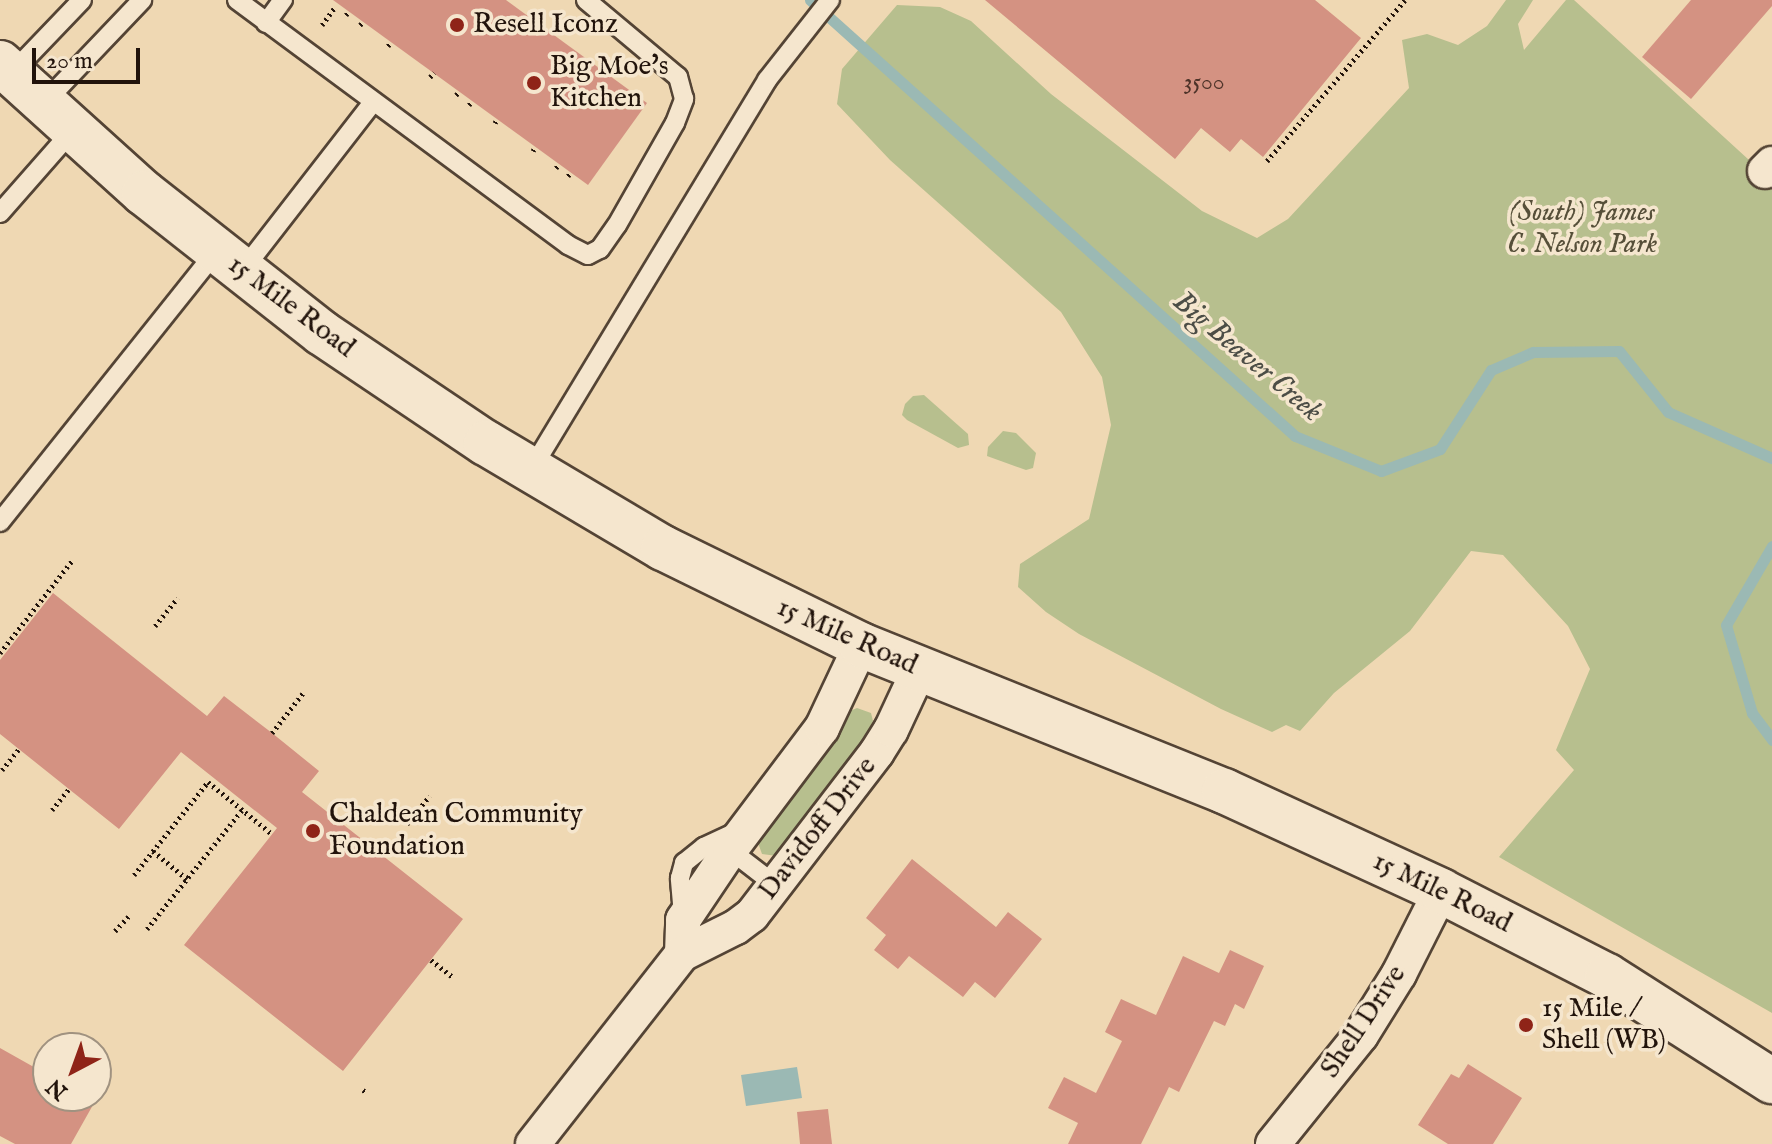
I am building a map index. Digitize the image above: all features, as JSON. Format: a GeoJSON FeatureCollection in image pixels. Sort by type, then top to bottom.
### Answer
{"type":"FeatureCollection","features":[{"type":"Feature","properties":{"kind":"main road","name":"15 Mile Road"},"geometry":{"type":"LineString","coordinates":[[5,68],[58,118],[229,261],[404,391],[663,548],[861,645],[1224,791],[1441,891],[1607,976],[1772,1081]]}},
{"type":"Feature","properties":{"kind":"street","name":"Davidoff Drive"},"geometry":{"type":"LineString","coordinates":[[682,954],[683,920],[822,728],[861,645]]}},
{"type":"Feature","properties":{"kind":"street","name":"Davidoff Drive"},"geometry":{"type":"LineString","coordinates":[[533,1144],[682,954],[736,927],[752,915],[877,752],[891,730],[919,670]]}},
{"type":"Feature","properties":{"kind":"street","name":"Shell Drive"},"geometry":{"type":"LineString","coordinates":[[1273,1144],[1361,1035],[1399,974],[1441,891]]}},
{"type":"Feature","properties":{"kind":"lane"},"geometry":{"type":"LineString","coordinates":[[5,68],[82,0]]}},
{"type":"Feature","properties":{"kind":"lane"},"geometry":{"type":"LineString","coordinates":[[0,213],[58,118],[142,0]]}},
{"type":"Feature","properties":{"kind":"lane"},"geometry":{"type":"LineString","coordinates":[[237,0],[568,245],[588,255],[600,249],[617,225],[675,123],[684,99],[678,77],[586,0]]}},
{"type":"Feature","properties":{"kind":"lane"},"geometry":{"type":"LineString","coordinates":[[266,23],[283,0]]}},
{"type":"Feature","properties":{"kind":"lane"},"geometry":{"type":"LineString","coordinates":[[531,470],[760,92],[830,0]]}},
{"type":"Feature","properties":{"kind":"lane"},"geometry":{"type":"LineString","coordinates":[[0,522],[373,102]]}},
{"type":"Feature","properties":{"kind":"lane"},"geometry":{"type":"LineString","coordinates":[[740,838],[774,884]]}},
{"type":"Feature","properties":{"kind":"path"},"geometry":{"type":"LineString","coordinates":[[1267,161],[1405,0]]}},
{"type":"Feature","properties":{"kind":"path"},"geometry":{"type":"LineString","coordinates":[[322,25],[335,7]]}},
{"type":"Feature","properties":{"kind":"path"},"geometry":{"type":"LineString","coordinates":[[0,653],[72,561]]}},
{"type":"Feature","properties":{"kind":"path"},"geometry":{"type":"LineString","coordinates":[[155,626],[178,598]]}},
{"type":"Feature","properties":{"kind":"path"},"geometry":{"type":"LineString","coordinates":[[272,733],[303,693]]}},
{"type":"Feature","properties":{"kind":"path"},"geometry":{"type":"LineString","coordinates":[[2,770],[19,749]]}},
{"type":"Feature","properties":{"kind":"path"},"geometry":{"type":"LineString","coordinates":[[134,875],[208,782],[272,834]]}},
{"type":"Feature","properties":{"kind":"path"},"geometry":{"type":"LineString","coordinates":[[52,810],[69,789]]}},
{"type":"Feature","properties":{"kind":"path"},"geometry":{"type":"LineString","coordinates":[[407,824],[430,796]]}},
{"type":"Feature","properties":{"kind":"path"},"geometry":{"type":"LineString","coordinates":[[147,929],[242,810]]}},
{"type":"Feature","properties":{"kind":"path"},"geometry":{"type":"LineString","coordinates":[[153,851],[187,879]]}},
{"type":"Feature","properties":{"kind":"path"},"geometry":{"type":"LineString","coordinates":[[115,931],[130,915]]}},
{"type":"Feature","properties":{"kind":"path"},"geometry":{"type":"LineString","coordinates":[[431,960],[453,977]]}},
{"type":"Feature","properties":{"kind":"green space","name":"(South) James C. Nelson Park"},"geometry":{"type":"Polygon","coordinates":[[[1506,0],[1533,0],[1518,24],[1524,50],[1566,0],[1574,0],[1772,181],[1772,1013],[1499,857],[1574,770],[1556,750],[1590,669],[1568,626],[1503,555],[1471,551],[1410,631],[1334,693],[1300,731],[1286,725],[1272,732],[1221,709],[1079,634],[1046,612],[1018,587],[1020,564],[1089,519],[1111,425],[1102,377],[1061,312],[890,160],[837,104],[842,69],[897,5],[940,7],[971,21],[1051,94],[1202,211],[1257,238],[1288,219],[1409,88],[1402,40],[1427,34],[1458,45],[1487,26],[1506,0]]]}},
{"type":"Feature","properties":{"kind":"green space"},"geometry":{"type":"Polygon","coordinates":[[[924,395],[968,434],[969,445],[958,448],[902,415],[905,404],[913,396],[924,395]]]}},
{"type":"Feature","properties":{"kind":"green space"},"geometry":{"type":"Polygon","coordinates":[[[1003,431],[1016,433],[1036,453],[1033,468],[1026,470],[987,456],[988,447],[1003,431]]]}},
{"type":"Feature","properties":{"kind":"green space"},"geometry":{"type":"Polygon","coordinates":[[[857,708],[871,713],[873,721],[859,750],[777,856],[762,854],[757,840],[830,747],[850,711],[857,708]]]}},
{"type":"Feature","properties":{"kind":"water"},"geometry":{"type":"Polygon","coordinates":[[[797,1067],[802,1098],[746,1106],[741,1075],[797,1067]]]}},
{"type":"Feature","properties":{"kind":"building"},"geometry":{"type":"Polygon","coordinates":[[[333,0],[506,0],[647,103],[588,185],[333,0]]]}},
{"type":"Feature","properties":{"kind":"building"},"geometry":{"type":"Polygon","coordinates":[[[985,0],[1315,0],[1361,38],[1263,157],[1241,139],[1230,152],[1201,128],[1175,159],[985,0]]]}},
{"type":"Feature","properties":{"kind":"building"},"geometry":{"type":"Polygon","coordinates":[[[1691,0],[1772,0],[1772,6],[1691,99],[1642,57],[1691,0]]]}},
{"type":"Feature","properties":{"kind":"building","name":"Chaldean Community Foundation"},"geometry":{"type":"Polygon","coordinates":[[[53,593],[207,716],[224,696],[272,733],[319,771],[302,792],[463,919],[343,1071],[184,945],[277,828],[181,752],[119,829],[0,734],[0,660],[53,593]]]}},
{"type":"Feature","properties":{"kind":"building"},"geometry":{"type":"Polygon","coordinates":[[[912,859],[996,927],[1008,912],[1042,939],[995,998],[975,982],[963,997],[909,956],[898,969],[874,950],[886,935],[866,918],[912,859]]]}},
{"type":"Feature","properties":{"kind":"building"},"geometry":{"type":"Polygon","coordinates":[[[1230,950],[1264,966],[1244,1009],[1235,1004],[1225,1026],[1214,1021],[1179,1092],[1169,1087],[1141,1144],[1068,1144],[1078,1123],[1048,1108],[1064,1077],[1096,1093],[1122,1041],[1105,1032],[1121,999],[1156,1015],[1183,956],[1219,973],[1230,950]]]}},
{"type":"Feature","properties":{"kind":"building"},"geometry":{"type":"Polygon","coordinates":[[[0,1048],[32,1066],[32,1112],[89,1112],[71,1144],[15,1144],[0,1136],[0,1048]]]}},
{"type":"Feature","properties":{"kind":"building"},"geometry":{"type":"Polygon","coordinates":[[[1468,1064],[1522,1098],[1493,1144],[1448,1144],[1418,1125],[1451,1074],[1459,1078],[1468,1064]]]}},
{"type":"Feature","properties":{"kind":"building"},"geometry":{"type":"Polygon","coordinates":[[[828,1109],[832,1144],[800,1144],[797,1112],[828,1109]]]}},
{"type":"Feature","properties":{"kind":"waterway","name":"Big Beaver Creek"},"geometry":{"type":"LineString","coordinates":[[810,0],[1295,436],[1381,471],[1440,449],[1491,370],[1533,352],[1619,351],[1668,412],[1772,458]]}},
{"type":"Feature","properties":{"kind":"waterway","name":"Big Beaver Creek"},"geometry":{"type":"LineString","coordinates":[[1772,546],[1726,625],[1752,713],[1772,740]]}},
{"type":"Feature","properties":{"kind":"place","name":"Resell Iconz"},"geometry":{"type":"Point","coordinates":[457,25]}},
{"type":"Feature","properties":{"kind":"place","name":"Big Moe's Kitchen"},"geometry":{"type":"Point","coordinates":[534,83]}},
{"type":"Feature","properties":{"kind":"place","name":"Chaldean Community Foundation"},"geometry":{"type":"Point","coordinates":[313,831]}},
{"type":"Feature","properties":{"kind":"place","name":"15 Mile / Shell (WB)"},"geometry":{"type":"Point","coordinates":[1526,1025]}}]}
